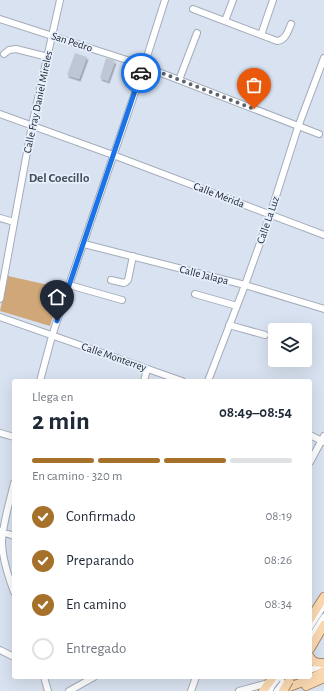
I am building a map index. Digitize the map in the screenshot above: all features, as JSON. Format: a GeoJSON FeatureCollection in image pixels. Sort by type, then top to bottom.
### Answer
{"type":"FeatureCollection","features":[{"type":"Feature","properties":{"kind":"main road"},"geometry":{"type":"LineString","coordinates":[[313,610],[324,597]]}},
{"type":"Feature","properties":{"kind":"main road"},"geometry":{"type":"LineString","coordinates":[[312,643],[324,625]]}},
{"type":"Feature","properties":{"kind":"main road"},"geometry":{"type":"LineString","coordinates":[[312,660],[324,664]]}},
{"type":"Feature","properties":{"kind":"main road"},"geometry":{"type":"LineString","coordinates":[[312,677],[324,671]]}},
{"type":"Feature","properties":{"kind":"main road"},"geometry":{"type":"LineString","coordinates":[[292,691],[324,678]]}},
{"type":"Feature","properties":{"kind":"main road"},"geometry":{"type":"LineString","coordinates":[[272,686],[302,682],[308,679]]}},
{"type":"Feature","properties":{"kind":"street","name":"Calle Fray Daniel Mireles"},"geometry":{"type":"LineString","coordinates":[[0,299],[32,126],[60,0]]}},
{"type":"Feature","properties":{"kind":"street"},"geometry":{"type":"LineString","coordinates":[[41,379],[52,336],[144,66],[164,1],[157,0]]}},
{"type":"Feature","properties":{"kind":"street"},"geometry":{"type":"LineString","coordinates":[[225,21],[233,0]]}},
{"type":"Feature","properties":{"kind":"street"},"geometry":{"type":"LineString","coordinates":[[261,35],[273,0]]}},
{"type":"Feature","properties":{"kind":"street"},"geometry":{"type":"LineString","coordinates":[[193,9],[274,40],[285,38],[291,24]]}},
{"type":"Feature","properties":{"kind":"street","name":"San Pedro"},"geometry":{"type":"LineString","coordinates":[[0,19],[144,66],[319,134]]}},
{"type":"Feature","properties":{"kind":"street"},"geometry":{"type":"LineString","coordinates":[[179,80],[197,34]]}},
{"type":"Feature","properties":{"kind":"street"},"geometry":{"type":"LineString","coordinates":[[4,54],[9,50],[16,48],[48,57]]}},
{"type":"Feature","properties":{"kind":"street","name":"Calle La Luz"},"geometry":{"type":"LineString","coordinates":[[209,379],[245,285],[270,215],[298,127],[324,58]]}},
{"type":"Feature","properties":{"kind":"street","name":"Calle Mérida"},"geometry":{"type":"LineString","coordinates":[[0,114],[114,155],[324,235]]}},
{"type":"Feature","properties":{"kind":"street"},"geometry":{"type":"LineString","coordinates":[[0,218],[14,222]]}},
{"type":"Feature","properties":{"kind":"street","name":"Calle Jalapa"},"geometry":{"type":"LineString","coordinates":[[84,244],[245,285],[324,309]]}},
{"type":"Feature","properties":{"kind":"street"},"geometry":{"type":"LineString","coordinates":[[111,280],[126,282],[128,280],[133,256]]}},
{"type":"Feature","properties":{"kind":"street"},"geometry":{"type":"LineString","coordinates":[[69,285],[122,300]]}},
{"type":"Feature","properties":{"kind":"street"},"geometry":{"type":"LineString","coordinates":[[195,294],[237,306]]}},
{"type":"Feature","properties":{"kind":"street","name":"Calle Monterrey"},"geometry":{"type":"LineString","coordinates":[[0,317],[172,379]]}},
{"type":"Feature","properties":{"kind":"street"},"geometry":{"type":"LineString","coordinates":[[230,325],[265,335]]}},
{"type":"Feature","properties":{"kind":"street"},"geometry":{"type":"LineString","coordinates":[[144,379],[147,369]]}},
{"type":"Feature","properties":{"kind":"street"},"geometry":{"type":"LineString","coordinates":[[0,433],[12,436]]}},
{"type":"Feature","properties":{"kind":"street"},"geometry":{"type":"LineString","coordinates":[[312,436],[323,439],[312,458]]}},
{"type":"Feature","properties":{"kind":"street"},"geometry":{"type":"LineString","coordinates":[[12,491],[2,531],[5,563],[12,586]]}},
{"type":"Feature","properties":{"kind":"street"},"geometry":{"type":"LineString","coordinates":[[2,531],[12,535]]}},
{"type":"Feature","properties":{"kind":"street"},"geometry":{"type":"LineString","coordinates":[[312,624],[324,605]]}},
{"type":"Feature","properties":{"kind":"street"},"geometry":{"type":"LineString","coordinates":[[312,642],[324,617]]}},
{"type":"Feature","properties":{"kind":"street"},"geometry":{"type":"LineString","coordinates":[[0,650],[12,656]]}},
{"type":"Feature","properties":{"kind":"street"},"geometry":{"type":"LineString","coordinates":[[312,669],[324,664]]}},
{"type":"Feature","properties":{"kind":"street"},"geometry":{"type":"LineString","coordinates":[[45,679],[49,690]]}},
{"type":"Feature","properties":{"kind":"street"},"geometry":{"type":"LineString","coordinates":[[69,691],[90,679]]}},
{"type":"Feature","properties":{"kind":"street"},"geometry":{"type":"LineString","coordinates":[[191,691],[195,679]]}},
{"type":"Feature","properties":{"kind":"street"},"geometry":{"type":"LineString","coordinates":[[272,686],[287,681]]}},
{"type":"Feature","properties":{"kind":"street"},"geometry":{"type":"LineString","coordinates":[[239,691],[272,686],[287,681]]}},
{"type":"Feature","properties":{"kind":"shaded area"},"geometry":{"type":"Polygon","coordinates":[[[8,276],[62,288],[50,326],[0,311],[8,276]]]}},
{"type":"Feature","properties":{"kind":"building"},"geometry":{"type":"Polygon","coordinates":[[[75,53],[87,57],[79,79],[67,75],[75,53]]]}},
{"type":"Feature","properties":{"kind":"building"},"geometry":{"type":"Polygon","coordinates":[[[106,58],[115,61],[108,81],[100,78],[106,58]]]}},
{"type":"Feature","properties":{"kind":"way so far"},"geometry":{"type":"LineString","coordinates":[[141,73],[144,66],[254,109]]}},
{"type":"Feature","properties":{"kind":"district","name":"Del Coecillo"},"geometry":{"type":"Point","coordinates":[59,178]}},
{"type":"Feature","properties":{"kind":"route"},"geometry":{"type":"LineString","coordinates":[[57,321],[141,73]]}}]}
